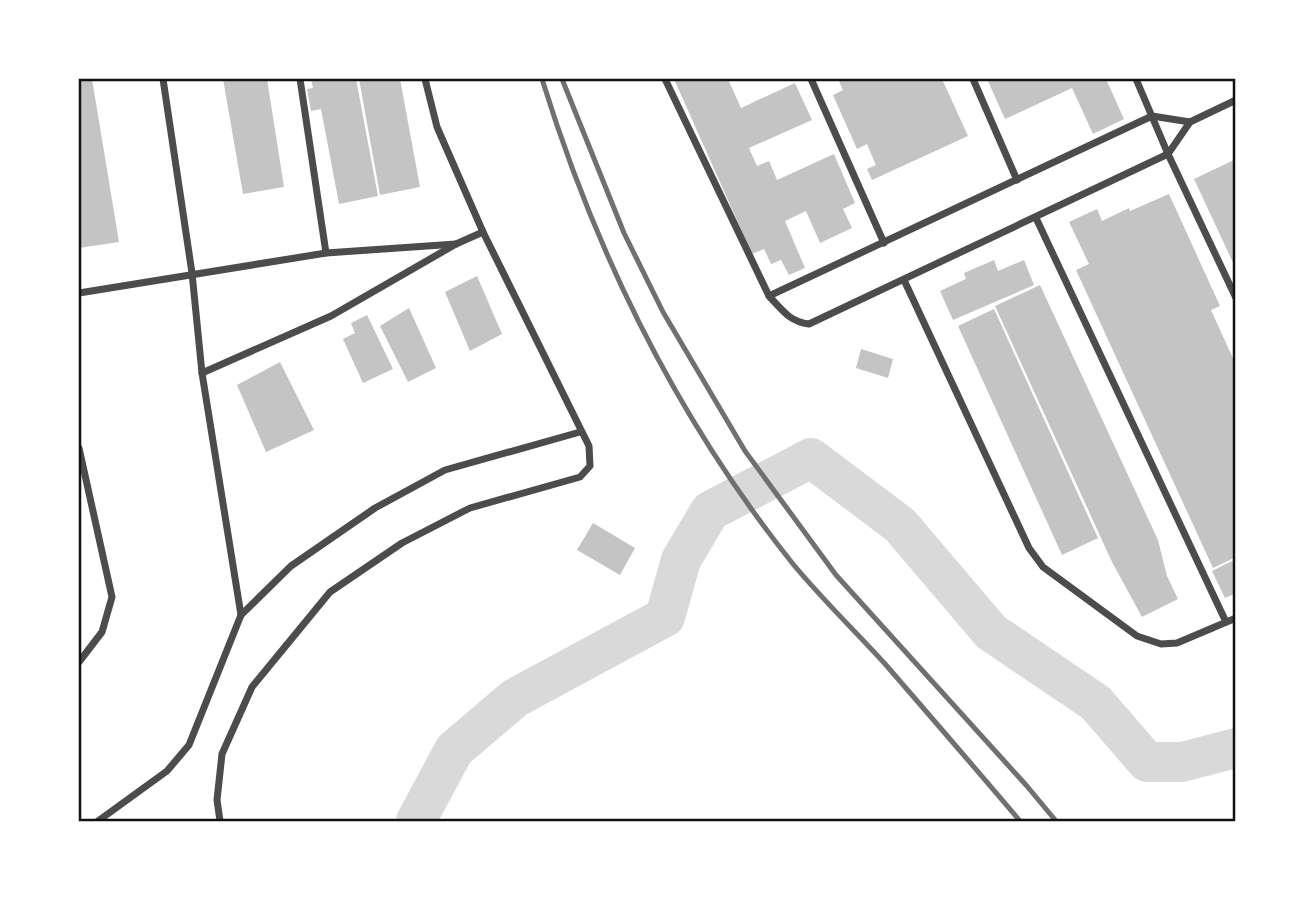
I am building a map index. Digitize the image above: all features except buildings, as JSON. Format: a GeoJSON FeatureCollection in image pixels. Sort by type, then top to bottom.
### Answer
{"type":"FeatureCollection","features":[{"type":"Feature","properties":{"kind":"street"},"geometry":{"type":"LineString","coordinates":[[163,79],[192,273],[202,373],[242,615]]}},
{"type":"Feature","properties":{"kind":"street"},"geometry":{"type":"LineString","coordinates":[[300,79],[326,253]]}},
{"type":"Feature","properties":{"kind":"street"},"geometry":{"type":"LineString","coordinates":[[220,821],[217,800],[222,754],[252,687],[330,592],[402,543],[470,508],[580,477],[590,466],[589,446],[483,232],[437,127],[425,79]]}},
{"type":"Feature","properties":{"kind":"street"},"geometry":{"type":"LineString","coordinates":[[665,79],[769,296],[789,318],[798,323],[809,324],[1168,154],[1190,122],[1236,100]]}},
{"type":"Feature","properties":{"kind":"street"},"geometry":{"type":"LineString","coordinates":[[811,79],[884,243]]}},
{"type":"Feature","properties":{"kind":"street"},"geometry":{"type":"LineString","coordinates":[[973,79],[1017,180]]}},
{"type":"Feature","properties":{"kind":"street"},"geometry":{"type":"LineString","coordinates":[[1136,79],[1236,298]]}},
{"type":"Feature","properties":{"kind":"street"},"geometry":{"type":"LineString","coordinates":[[769,296],[1152,116],[1190,122]]}},
{"type":"Feature","properties":{"kind":"street"},"geometry":{"type":"LineString","coordinates":[[1035,218],[1226,622]]}},
{"type":"Feature","properties":{"kind":"street"},"geometry":{"type":"LineString","coordinates":[[202,373],[331,316],[456,244],[483,232]]}},
{"type":"Feature","properties":{"kind":"street"},"geometry":{"type":"LineString","coordinates":[[79,293],[326,253],[456,244]]}},
{"type":"Feature","properties":{"kind":"street"},"geometry":{"type":"LineString","coordinates":[[904,279],[1029,548],[1043,567],[1137,636],[1161,644],[1177,643],[1236,618]]}},
{"type":"Feature","properties":{"kind":"street"},"geometry":{"type":"LineString","coordinates":[[98,821],[167,771],[189,745],[242,615],[291,566],[375,508],[445,470],[580,432]]}},
{"type":"Feature","properties":{"kind":"street"},"geometry":{"type":"LineString","coordinates":[[79,448],[112,597],[102,632],[79,662]]}},
{"type":"Feature","properties":{"kind":"waterway"},"geometry":{"type":"LineString","coordinates":[[416,821],[454,750],[515,698],[665,617],[681,560],[710,511],[811,458],[900,525],[991,632],[1096,703],[1147,762],[1182,762],[1236,748]]}},
{"type":"Feature","properties":{"kind":"railway"},"geometry":{"type":"LineString","coordinates":[[542,79],[588,208],[615,271],[677,393],[713,452],[751,509],[793,564],[886,665],[1020,821]]}},
{"type":"Feature","properties":{"kind":"railway"},"geometry":{"type":"LineString","coordinates":[[562,79],[624,233],[663,312],[745,451],[836,575],[1056,821]]}}]}
